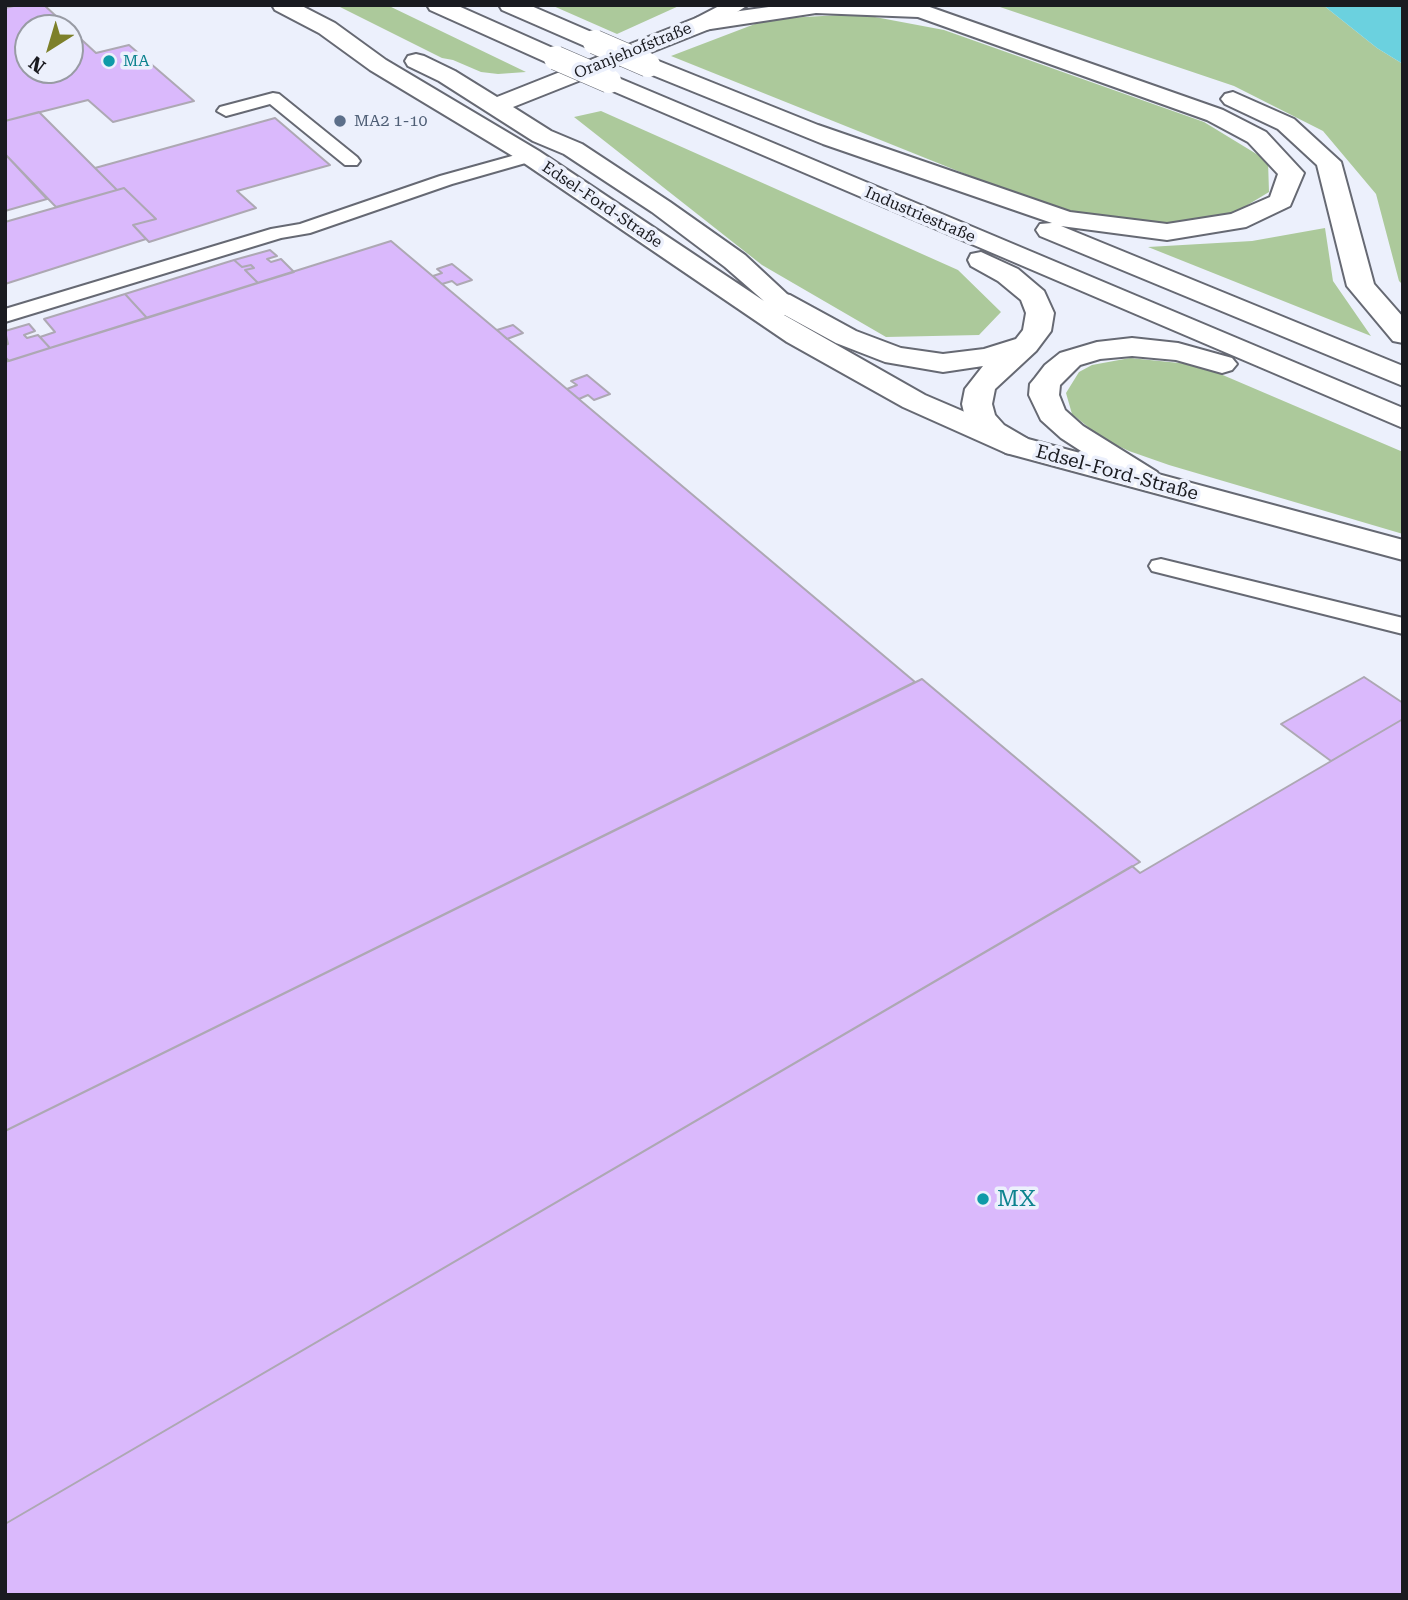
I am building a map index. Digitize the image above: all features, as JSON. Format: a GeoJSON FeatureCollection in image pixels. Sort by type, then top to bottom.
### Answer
{"type":"FeatureCollection","features":[{"type":"Feature","properties":{"kind":"main road","name":"Edsel-Ford-Straße"},"geometry":{"type":"LineString","coordinates":[[284,5],[327,28],[378,65],[530,156],[738,298],[844,363],[914,401],[1017,446],[1403,550]]}},
{"type":"Feature","properties":{"kind":"main road","name":"Industriestraße"},"geometry":{"type":"LineString","coordinates":[[439,5],[562,68],[609,81],[1403,421]]}},
{"type":"Feature","properties":{"kind":"main road","name":"Industriestraße"},"geometry":{"type":"LineString","coordinates":[[510,5],[595,43],[1403,377]]}},
{"type":"Feature","properties":{"kind":"main road","name":"Oranjehofstraße"},"geometry":{"type":"LineString","coordinates":[[447,76],[492,86],[562,68],[704,23],[737,5]]}},
{"type":"Feature","properties":{"kind":"main road"},"geometry":{"type":"LineString","coordinates":[[963,5],[1135,62]]}},
{"type":"Feature","properties":{"kind":"main road"},"geometry":{"type":"LineString","coordinates":[[704,23],[816,7],[910,8],[1215,115],[1257,136],[1291,173],[1281,201],[1237,221],[1167,232],[1066,219],[810,130]]}},
{"type":"Feature","properties":{"kind":"main road","name":"Edsel-Ford-Straße"},"geometry":{"type":"LineString","coordinates":[[327,28],[399,54],[447,76],[542,136],[573,149],[705,237],[780,301],[844,363]]}},
{"type":"Feature","properties":{"kind":"main road","name":"Oranjehofstraße"},"geometry":{"type":"LineString","coordinates":[[496,106],[545,95],[562,68]]}},
{"type":"Feature","properties":{"kind":"main road","name":"Oranjehofstraße"},"geometry":{"type":"LineString","coordinates":[[496,106],[562,68]]}},
{"type":"Feature","properties":{"kind":"main road","name":"Edsel-Ford-Straße"},"geometry":{"type":"LineString","coordinates":[[417,86],[467,104],[496,106]]}},
{"type":"Feature","properties":{"kind":"main road"},"geometry":{"type":"LineString","coordinates":[[1214,90],[1286,124],[1329,162],[1361,286],[1403,335]]}},
{"type":"Feature","properties":{"kind":"main road","name":"Edsel-Ford-Straße"},"geometry":{"type":"LineString","coordinates":[[545,95],[540,114],[573,149]]}},
{"type":"Feature","properties":{"kind":"main road"},"geometry":{"type":"LineString","coordinates":[[496,106],[491,116],[491,127],[500,139]]}},
{"type":"Feature","properties":{"kind":"main road"},"geometry":{"type":"LineString","coordinates":[[859,188],[1008,275],[1034,297],[1040,313],[1037,331],[1026,345],[986,379],[980,388],[977,404],[980,416],[993,431],[1017,446]]}},
{"type":"Feature","properties":{"kind":"main road"},"geometry":{"type":"LineString","coordinates":[[780,301],[869,348],[920,361],[966,362],[1026,345]]}},
{"type":"Feature","properties":{"kind":"main road"},"geometry":{"type":"LineString","coordinates":[[1146,479],[1072,432],[1052,414],[1044,395],[1045,384],[1055,371],[1070,359],[1097,351],[1132,347],[1178,352],[1403,421]]}},
{"type":"Feature","properties":{"kind":"lane"},"geometry":{"type":"LineString","coordinates":[[226,111],[273,98],[351,161]]}},
{"type":"Feature","properties":{"kind":"lane"},"geometry":{"type":"LineString","coordinates":[[5,316],[278,233],[303,229],[446,180],[530,156]]}},
{"type":"Feature","properties":{"kind":"lane"},"geometry":{"type":"LineString","coordinates":[[1161,566],[1403,626]]}},
{"type":"Feature","properties":{"kind":"green space"},"geometry":{"type":"Polygon","coordinates":[[[336,5],[387,5],[526,72],[481,72],[442,58],[336,5]]]}},
{"type":"Feature","properties":{"kind":"green space"},"geometry":{"type":"Polygon","coordinates":[[[551,5],[681,5],[617,34],[551,5]]]}},
{"type":"Feature","properties":{"kind":"green space"},"geometry":{"type":"Polygon","coordinates":[[[994,5],[1323,5],[1377,48],[1403,64],[1403,285],[1399,281],[1376,194],[1323,131],[1234,86],[994,5]]]}},
{"type":"Feature","properties":{"kind":"green space"},"geometry":{"type":"Polygon","coordinates":[[[859,14],[944,30],[1204,122],[1268,161],[1269,192],[1236,212],[1166,223],[1060,212],[671,56],[768,19],[859,14]]]}},
{"type":"Feature","properties":{"kind":"green space"},"geometry":{"type":"Polygon","coordinates":[[[601,111],[958,270],[1001,312],[979,335],[886,337],[762,265],[574,117],[601,111]]]}},
{"type":"Feature","properties":{"kind":"green space"},"geometry":{"type":"Polygon","coordinates":[[[1325,228],[1333,281],[1371,336],[1148,247],[1252,241],[1325,228]]]}},
{"type":"Feature","properties":{"kind":"green space"},"geometry":{"type":"Polygon","coordinates":[[[1130,358],[1189,364],[1218,373],[1403,452],[1403,534],[1169,465],[1103,439],[1072,414],[1066,393],[1079,372],[1092,365],[1130,358]]]}},
{"type":"Feature","properties":{"kind":"water"},"geometry":{"type":"Polygon","coordinates":[[[1323,5],[1403,5],[1403,64],[1377,48],[1323,5]]]}},
{"type":"Feature","properties":{"kind":"building","name":"MA"},"geometry":{"type":"Polygon","coordinates":[[[44,5],[54,14],[14,14],[14,84],[84,84],[84,42],[96,53],[129,45],[194,101],[113,122],[88,100],[5,121],[5,8],[44,5]]]}},
{"type":"Feature","properties":{"kind":"building"},"geometry":{"type":"Polygon","coordinates":[[[39,112],[117,190],[56,207],[5,154],[5,121],[39,112]]]}},
{"type":"Feature","properties":{"kind":"building"},"geometry":{"type":"Polygon","coordinates":[[[275,118],[330,165],[237,191],[256,208],[149,242],[133,225],[156,219],[124,188],[117,190],[95,168],[275,118]]]}},
{"type":"Feature","properties":{"kind":"building"},"geometry":{"type":"Polygon","coordinates":[[[5,154],[47,199],[5,211],[5,154]]]}},
{"type":"Feature","properties":{"kind":"building"},"geometry":{"type":"Polygon","coordinates":[[[124,188],[156,219],[133,225],[146,239],[5,284],[5,222],[124,188]]]}},
{"type":"Feature","properties":{"kind":"building"},"geometry":{"type":"Polygon","coordinates":[[[391,241],[915,682],[5,1131],[5,362],[391,241]]]}},
{"type":"Feature","properties":{"kind":"building"},"geometry":{"type":"Polygon","coordinates":[[[270,250],[277,256],[267,259],[271,262],[281,259],[294,272],[258,283],[245,270],[254,268],[251,265],[242,267],[234,260],[270,250]]]}},
{"type":"Feature","properties":{"kind":"building"},"geometry":{"type":"Polygon","coordinates":[[[234,260],[242,267],[251,265],[254,268],[245,270],[258,283],[147,318],[125,294],[234,260]]]}},
{"type":"Feature","properties":{"kind":"building"},"geometry":{"type":"Polygon","coordinates":[[[452,264],[472,280],[457,285],[452,281],[442,284],[433,276],[442,273],[437,269],[452,264]]]}},
{"type":"Feature","properties":{"kind":"building"},"geometry":{"type":"Polygon","coordinates":[[[125,294],[147,318],[50,348],[40,337],[55,332],[44,319],[125,294]]]}},
{"type":"Feature","properties":{"kind":"building"},"geometry":{"type":"Polygon","coordinates":[[[29,324],[35,331],[24,335],[27,338],[38,335],[50,348],[9,361],[5,357],[5,345],[8,344],[5,331],[29,324]]]}},
{"type":"Feature","properties":{"kind":"building"},"geometry":{"type":"Polygon","coordinates":[[[513,325],[523,333],[507,339],[497,330],[513,325]]]}},
{"type":"Feature","properties":{"kind":"building"},"geometry":{"type":"Polygon","coordinates":[[[587,375],[610,394],[594,400],[588,395],[579,399],[567,389],[577,385],[571,381],[587,375]]]}},
{"type":"Feature","properties":{"kind":"building"},"geometry":{"type":"Polygon","coordinates":[[[1364,677],[1403,703],[1403,719],[1331,761],[1281,724],[1364,677]]]}},
{"type":"Feature","properties":{"kind":"building"},"geometry":{"type":"Polygon","coordinates":[[[922,679],[1140,862],[5,1524],[5,1131],[922,679]]]}},
{"type":"Feature","properties":{"kind":"building","name":"MX"},"geometry":{"type":"Polygon","coordinates":[[[1403,719],[1403,1595],[5,1595],[5,1524],[1132,866],[1140,873],[1403,719]]]}},
{"type":"Feature","properties":{"kind":"place","name":"MA"},"geometry":{"type":"Point","coordinates":[109,61]}},
{"type":"Feature","properties":{"kind":"place","name":"MA2 1-10"},"geometry":{"type":"Point","coordinates":[340,121]}},
{"type":"Feature","properties":{"kind":"place","name":"MX"},"geometry":{"type":"Point","coordinates":[983,1199]}}]}
